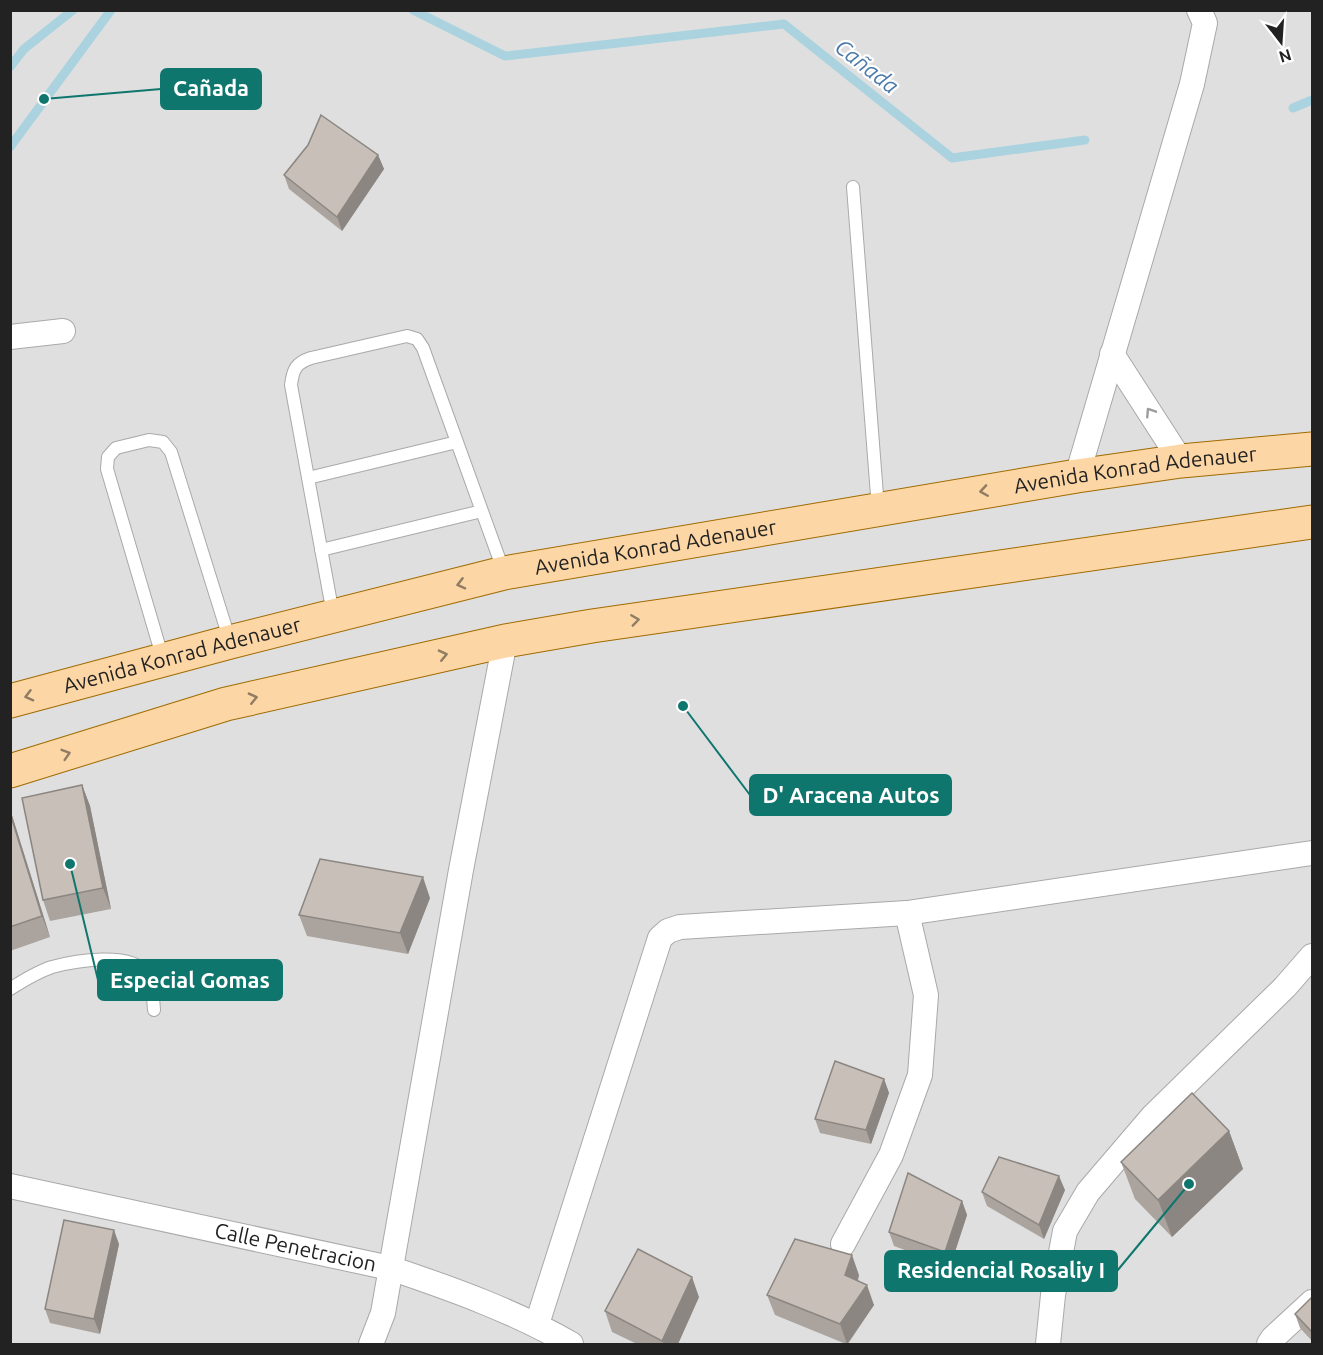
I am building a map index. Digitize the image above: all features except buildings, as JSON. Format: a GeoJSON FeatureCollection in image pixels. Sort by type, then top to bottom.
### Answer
{"type":"FeatureCollection","features":[{"type":"Feature","properties":{"kind":"main road","name":"Avenida Konrad Adenauer"},"geometry":{"type":"LineString","coordinates":[[10,701],[230,642],[504,573],[1077,476],[1181,461],[1312,448]]}},
{"type":"Feature","properties":{"kind":"main road"},"geometry":{"type":"LineString","coordinates":[[10,771],[226,704],[505,641],[592,626],[1312,522]]}},
{"type":"Feature","properties":{"kind":"street"},"geometry":{"type":"LineString","coordinates":[[1077,476],[1192,84],[1209,15]]}},
{"type":"Feature","properties":{"kind":"street"},"geometry":{"type":"LineString","coordinates":[[10,337],[63,331]]}},
{"type":"Feature","properties":{"kind":"street"},"geometry":{"type":"LineString","coordinates":[[1112,354],[1181,461]]}},
{"type":"Feature","properties":{"kind":"street"},"geometry":{"type":"LineString","coordinates":[[371,1344],[383,1313],[461,870],[505,641]]}},
{"type":"Feature","properties":{"kind":"street"},"geometry":{"type":"LineString","coordinates":[[537,1324],[660,938],[668,931],[680,927],[907,913],[1312,853]]}},
{"type":"Feature","properties":{"kind":"street"},"geometry":{"type":"LineString","coordinates":[[843,1244],[891,1155],[920,1076],[926,995],[907,913]]}},
{"type":"Feature","properties":{"kind":"street"},"geometry":{"type":"LineString","coordinates":[[1048,1344],[1053,1294],[1065,1231],[1088,1192],[1153,1116],[1285,987],[1312,956]]}},
{"type":"Feature","properties":{"kind":"street","name":"Calle Penetracion"},"geometry":{"type":"LineString","coordinates":[[10,1186],[390,1269],[445,1286],[537,1324],[571,1344]]}},
{"type":"Feature","properties":{"kind":"street"},"geometry":{"type":"LineString","coordinates":[[1269,1344],[1312,1302]]}},
{"type":"Feature","properties":{"kind":"lane"},"geometry":{"type":"LineString","coordinates":[[853,187],[878,509]]}},
{"type":"Feature","properties":{"kind":"lane"},"geometry":{"type":"LineString","coordinates":[[333,616],[291,385],[293,371],[298,362],[311,358],[407,336],[417,339],[423,348],[504,573]]}},
{"type":"Feature","properties":{"kind":"lane"},"geometry":{"type":"LineString","coordinates":[[163,660],[107,469],[108,457],[116,448],[149,440],[163,442],[171,452],[230,642]]}},
{"type":"Feature","properties":{"kind":"lane"},"geometry":{"type":"LineString","coordinates":[[308,478],[457,442]]}},
{"type":"Feature","properties":{"kind":"lane"},"geometry":{"type":"LineString","coordinates":[[321,550],[482,511]]}},
{"type":"Feature","properties":{"kind":"lane"},"geometry":{"type":"LineString","coordinates":[[10,989],[29,977],[51,968],[84,961],[119,960],[137,965],[145,971],[149,977],[154,1010]]}},
{"type":"Feature","properties":{"kind":"shaded area"},"geometry":{"type":"Polygon","coordinates":[[[11,11],[1312,11],[1312,1344],[11,1344],[11,11]]]}},
{"type":"Feature","properties":{"kind":"waterway"},"geometry":{"type":"LineString","coordinates":[[10,67],[24,49],[73,10]]}},
{"type":"Feature","properties":{"kind":"waterway","name":"Cañada"},"geometry":{"type":"LineString","coordinates":[[10,147],[111,10]]}},
{"type":"Feature","properties":{"kind":"waterway","name":"Cañada"},"geometry":{"type":"LineString","coordinates":[[413,10],[505,56],[784,24],[952,158],[1085,140]]}},
{"type":"Feature","properties":{"kind":"waterway","name":"Cañada"},"geometry":{"type":"LineString","coordinates":[[1293,108],[1312,100]]}},
{"type":"Feature","properties":{"kind":"place","name":"Cañada"},"geometry":{"type":"Point","coordinates":[44,99]}},
{"type":"Feature","properties":{"kind":"place","name":"D' Aracena Autos"},"geometry":{"type":"Point","coordinates":[683,706]}},
{"type":"Feature","properties":{"kind":"place","name":"Especial Gomas"},"geometry":{"type":"Point","coordinates":[70,864]}},
{"type":"Feature","properties":{"kind":"place","name":"Residencial Rosaliy I"},"geometry":{"type":"Point","coordinates":[1189,1184]}}]}
